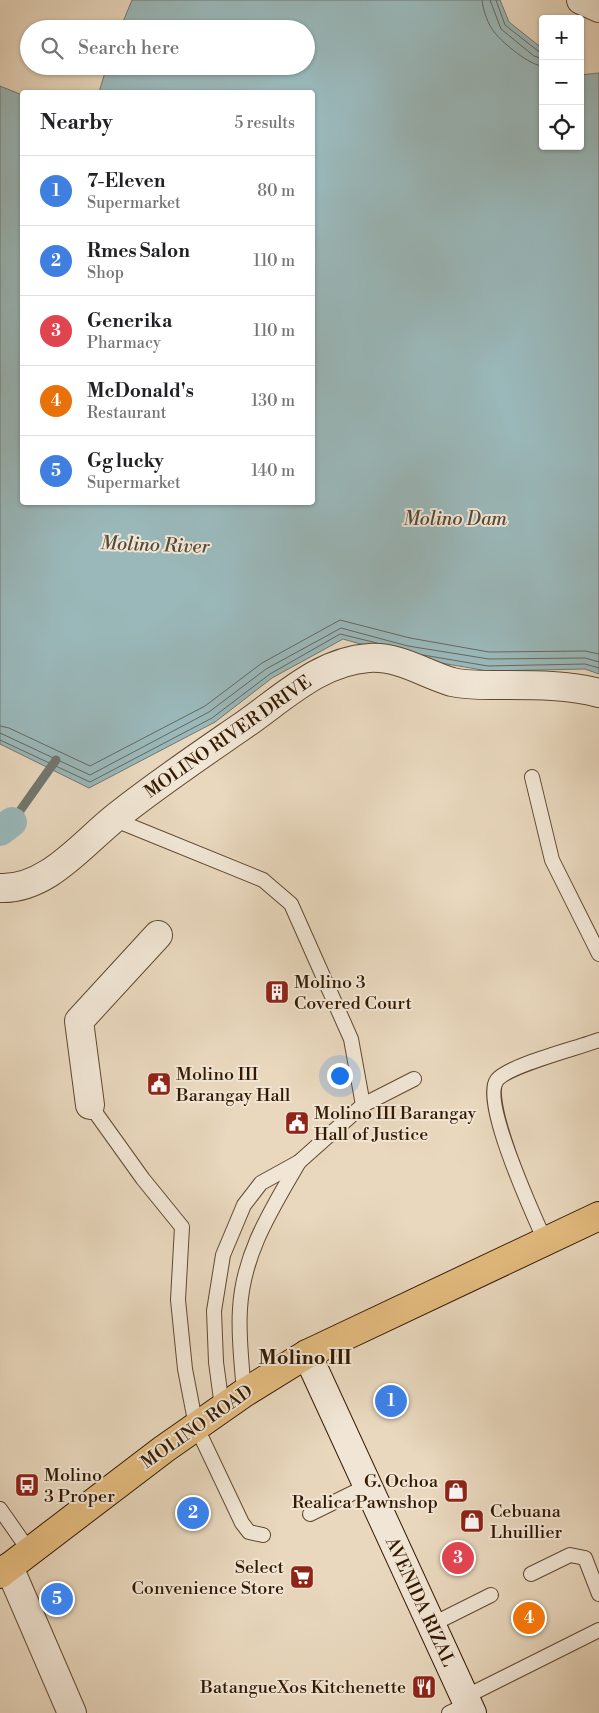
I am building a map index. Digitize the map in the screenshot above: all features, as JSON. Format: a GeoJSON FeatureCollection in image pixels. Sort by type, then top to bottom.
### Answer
{"type":"FeatureCollection","features":[{"type":"Feature","properties":{"kind":"main road","name":"MOLINO ROAD"},"geometry":{"type":"LineString","coordinates":[[13,1564],[196,1426],[233,1400],[307,1354],[599,1216]]}},
{"type":"Feature","properties":{"kind":"street"},"geometry":{"type":"LineString","coordinates":[[581,0],[599,8]]}},
{"type":"Feature","properties":{"kind":"street","name":"MOLINO RIVER DRIVE"},"geometry":{"type":"LineString","coordinates":[[0,888],[15,889],[37,880],[76,854],[113,819],[152,788],[251,720],[303,681],[334,667],[369,658],[390,660],[454,682],[528,685],[599,693]]}},
{"type":"Feature","properties":{"kind":"street"},"geometry":{"type":"LineString","coordinates":[[90,1105],[79,1021],[158,935]]}},
{"type":"Feature","properties":{"kind":"street","name":"AVENIDA RIZAL"},"geometry":{"type":"LineString","coordinates":[[307,1354],[431,1625],[463,1707]]}},
{"type":"Feature","properties":{"kind":"street"},"geometry":{"type":"LineString","coordinates":[[13,1564],[72,1713]]}},
{"type":"Feature","properties":{"kind":"lane"},"geometry":{"type":"LineString","coordinates":[[532,777],[552,860],[599,954]]}},
{"type":"Feature","properties":{"kind":"lane"},"geometry":{"type":"LineString","coordinates":[[113,819],[263,880],[291,904],[351,1039],[363,1105]]}},
{"type":"Feature","properties":{"kind":"lane"},"geometry":{"type":"LineString","coordinates":[[545,1241],[504,1140],[493,1092],[496,1081],[509,1071],[598,1044]]}},
{"type":"Feature","properties":{"kind":"lane"},"geometry":{"type":"LineString","coordinates":[[233,1400],[216,1362],[214,1311],[224,1255],[232,1230],[251,1194],[261,1182],[300,1162],[363,1105],[414,1079]]}},
{"type":"Feature","properties":{"kind":"lane"},"geometry":{"type":"LineString","coordinates":[[90,1105],[182,1227],[178,1300],[185,1368],[196,1426],[242,1522],[249,1532],[263,1534]]}},
{"type":"Feature","properties":{"kind":"lane"},"geometry":{"type":"LineString","coordinates":[[233,1400],[240,1310],[247,1264],[266,1219],[300,1162]]}},
{"type":"Feature","properties":{"kind":"lane"},"geometry":{"type":"LineString","coordinates":[[310,1514],[367,1486]]}},
{"type":"Feature","properties":{"kind":"lane"},"geometry":{"type":"LineString","coordinates":[[0,1509],[13,1564]]}},
{"type":"Feature","properties":{"kind":"lane"},"geometry":{"type":"LineString","coordinates":[[532,1574],[570,1555],[585,1558],[599,1594]]}},
{"type":"Feature","properties":{"kind":"lane"},"geometry":{"type":"LineString","coordinates":[[431,1625],[491,1595]]}},
{"type":"Feature","properties":{"kind":"lane"},"geometry":{"type":"LineString","coordinates":[[463,1707],[599,1630]]}},
{"type":"Feature","properties":{"kind":"water","name":"Molino Dam"},"geometry":{"type":"Polygon","coordinates":[[[132,0],[500,0],[509,22],[539,46],[539,150],[584,150],[584,75],[599,73],[599,674],[585,669],[488,671],[406,657],[343,639],[272,678],[215,722],[89,788],[0,744],[0,86],[20,94],[20,505],[315,505],[315,90],[100,90],[104,75],[315,75],[315,20],[124,20],[132,0]]]}},
{"type":"Feature","properties":{"kind":"waterway"},"geometry":{"type":"LineString","coordinates":[[12,822],[56,760]]}},
{"type":"Feature","properties":{"kind":"waterway"},"geometry":{"type":"LineString","coordinates":[[0,831],[12,822]]}},
{"type":"Feature","properties":{"kind":"place","name":"Molino 3 Covered Court"},"geometry":{"type":"Point","coordinates":[277,992]}},
{"type":"Feature","properties":{"kind":"place","name":"Molino III Barangay Hall"},"geometry":{"type":"Point","coordinates":[159,1084]}},
{"type":"Feature","properties":{"kind":"place","name":"Molino III Barangay Hall of Justice"},"geometry":{"type":"Point","coordinates":[297,1123]}},
{"type":"Feature","properties":{"kind":"place","name":"7-Eleven"},"geometry":{"type":"Point","coordinates":[391,1401]}},
{"type":"Feature","properties":{"kind":"place","name":"Molino 3 Proper"},"geometry":{"type":"Point","coordinates":[27,1485]}},
{"type":"Feature","properties":{"kind":"place","name":"G. Ochoa Realica Pawnshop"},"geometry":{"type":"Point","coordinates":[456,1491]}},
{"type":"Feature","properties":{"kind":"place","name":"Rmes Salon"},"geometry":{"type":"Point","coordinates":[193,1513]}},
{"type":"Feature","properties":{"kind":"place","name":"Cebuana Lhuillier"},"geometry":{"type":"Point","coordinates":[472,1521]}},
{"type":"Feature","properties":{"kind":"place","name":"Generika"},"geometry":{"type":"Point","coordinates":[458,1558]}},
{"type":"Feature","properties":{"kind":"place","name":"Select Convenience Store"},"geometry":{"type":"Point","coordinates":[302,1577]}},
{"type":"Feature","properties":{"kind":"place","name":"Gg lucky"},"geometry":{"type":"Point","coordinates":[57,1599]}},
{"type":"Feature","properties":{"kind":"place","name":"McDonald's"},"geometry":{"type":"Point","coordinates":[529,1618]}},
{"type":"Feature","properties":{"kind":"place","name":"BatangueXos Kitchenette"},"geometry":{"type":"Point","coordinates":[424,1687]}},
{"type":"Feature","properties":{"kind":"district","name":"Molino III"},"geometry":{"type":"Point","coordinates":[305,1358]}},
{"type":"Feature","properties":{"kind":"water label","name":"Molino River"},"geometry":{"type":"Point","coordinates":[155,545]}}]}
